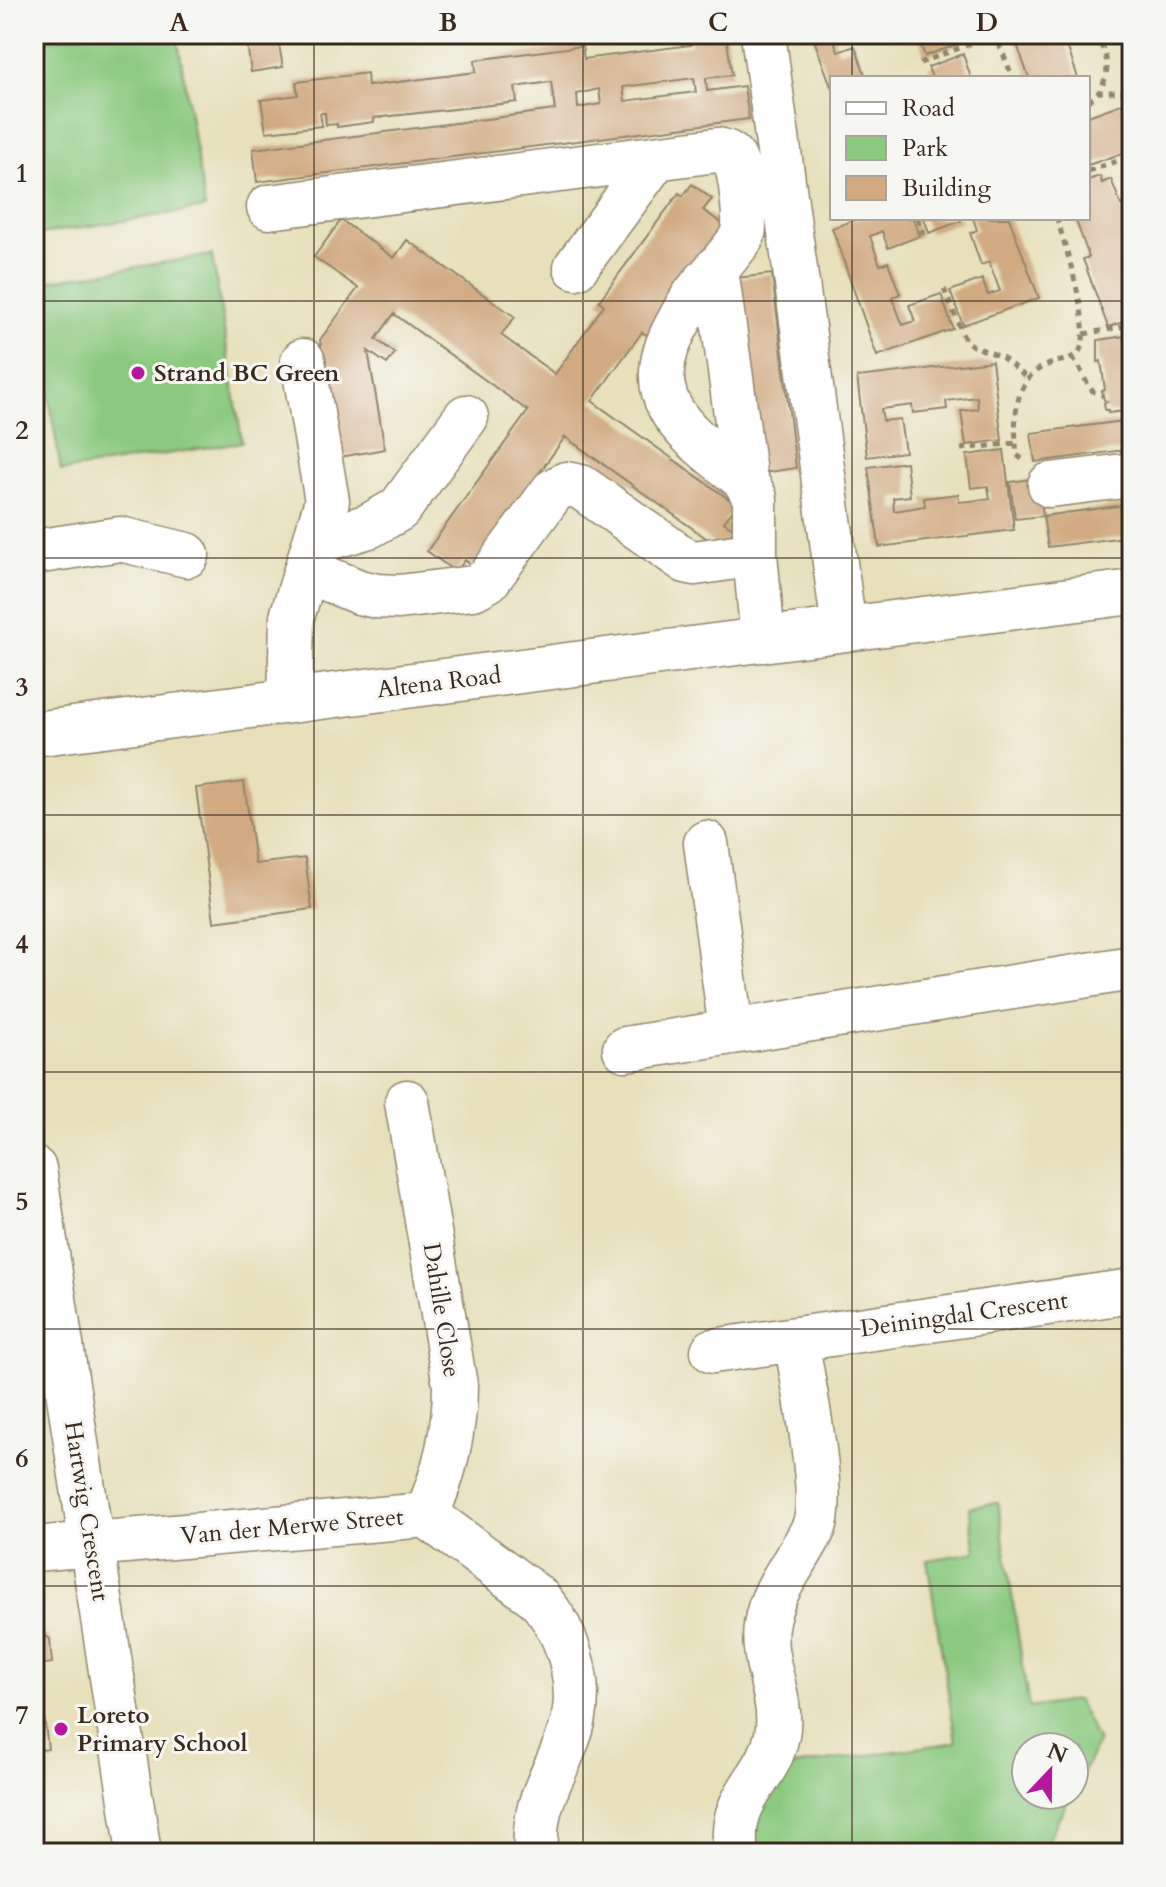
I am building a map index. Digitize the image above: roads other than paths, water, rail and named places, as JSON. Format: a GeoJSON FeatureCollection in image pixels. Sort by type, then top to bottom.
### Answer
{"type":"FeatureCollection","features":[{"type":"Feature","properties":{"kind":"street"},"geometry":{"type":"LineString","coordinates":[[763,34],[844,629]]}},
{"type":"Feature","properties":{"kind":"street"},"geometry":{"type":"LineString","coordinates":[[269,207],[717,150],[730,155],[735,160],[745,228],[737,244],[694,296],[666,346],[661,371],[665,398],[679,424],[745,480],[755,498],[755,554],[763,640]]}},
{"type":"Feature","properties":{"kind":"street"},"geometry":{"type":"LineString","coordinates":[[576,267],[656,158]]}},
{"type":"Feature","properties":{"kind":"street"},"geometry":{"type":"LineString","coordinates":[[716,269],[745,480]]}},
{"type":"Feature","properties":{"kind":"street"},"geometry":{"type":"LineString","coordinates":[[290,701],[292,617],[327,501],[303,361]]}},
{"type":"Feature","properties":{"kind":"street"},"geometry":{"type":"LineString","coordinates":[[310,556],[399,509],[466,417]]}},
{"type":"Feature","properties":{"kind":"street"},"geometry":{"type":"LineString","coordinates":[[1050,485],[1132,475]]}},
{"type":"Feature","properties":{"kind":"street"},"geometry":{"type":"LineString","coordinates":[[310,556],[359,592],[377,596],[399,597],[473,588],[492,576],[553,491],[566,484],[581,487],[686,561],[695,563],[755,554]]}},
{"type":"Feature","properties":{"kind":"street"},"geometry":{"type":"LineString","coordinates":[[34,552],[120,539],[187,555]]}},
{"type":"Feature","properties":{"kind":"street","name":"Altena Road"},"geometry":{"type":"LineString","coordinates":[[34,734],[1132,592]]}},
{"type":"Feature","properties":{"kind":"street"},"geometry":{"type":"LineString","coordinates":[[706,843],[731,1030]]}},
{"type":"Feature","properties":{"kind":"street"},"geometry":{"type":"LineString","coordinates":[[625,1049],[1132,968]]}},
{"type":"Feature","properties":{"kind":"street","name":"Dahille Close"},"geometry":{"type":"LineString","coordinates":[[407,1102],[455,1385],[455,1411],[449,1440],[426,1515]]}},
{"type":"Feature","properties":{"kind":"street","name":"Hartwig Crescent"},"geometry":{"type":"LineString","coordinates":[[34,1169],[139,1853]]}},
{"type":"Feature","properties":{"kind":"street","name":"Deiningdal Crescent"},"geometry":{"type":"LineString","coordinates":[[713,1351],[1132,1291]]}},
{"type":"Feature","properties":{"kind":"street"},"geometry":{"type":"LineString","coordinates":[[736,1853],[734,1827],[740,1805],[773,1748],[777,1734],[778,1719],[765,1642],[766,1623],[779,1586],[814,1526],[818,1513],[816,1472],[796,1339]]}},
{"type":"Feature","properties":{"kind":"street","name":"Van der Merwe Street"},"geometry":{"type":"LineString","coordinates":[[34,1549],[426,1515],[537,1597],[562,1631],[576,1690],[575,1714],[569,1738],[538,1807],[536,1853]]}},
{"type":"Feature","properties":{"kind":"place","name":"Strand BC Green"},"geometry":{"type":"Point","coordinates":[138,373]}},
{"type":"Feature","properties":{"kind":"place","name":"Loreto Primary School"},"geometry":{"type":"Point","coordinates":[61,1729]}}]}
